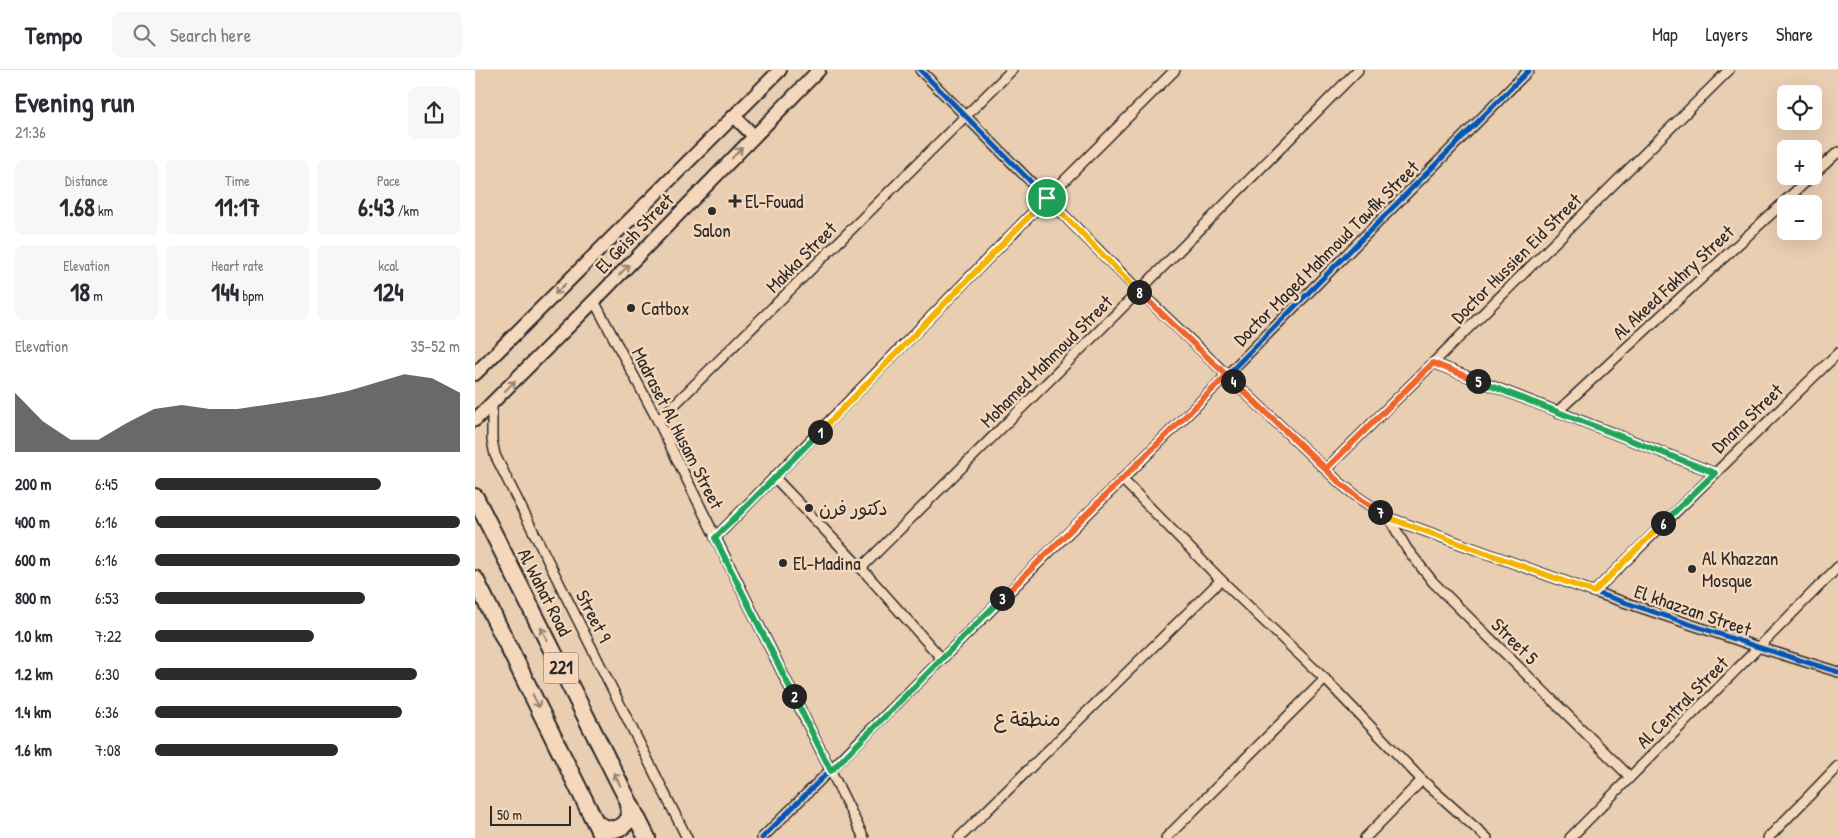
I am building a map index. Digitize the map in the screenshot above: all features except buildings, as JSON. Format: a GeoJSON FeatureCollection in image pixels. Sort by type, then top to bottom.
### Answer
{"type":"FeatureCollection","features":[{"type":"Feature","properties":{"kind":"highway","name":"Al Wahat Road"},"geometry":{"type":"LineString","coordinates":[[475,497],[647,838]]}},
{"type":"Feature","properties":{"kind":"highway","name":"221"},"geometry":{"type":"LineString","coordinates":[[475,579],[600,831]]}},
{"type":"Feature","properties":{"kind":"highway"},"geometry":{"type":"LineString","coordinates":[[600,831],[621,828],[629,817],[629,802]]}},
{"type":"Feature","properties":{"kind":"street","name":"El Geish Street"},"geometry":{"type":"LineString","coordinates":[[475,374],[781,70]]}},
{"type":"Feature","properties":{"kind":"street","name":"El Geish Street"},"geometry":{"type":"LineString","coordinates":[[475,420],[819,70]]}},
{"type":"Feature","properties":{"kind":"street","name":"El khazzan Street"},"geometry":{"type":"LineString","coordinates":[[920,70],[1139,291],[1326,469],[1359,498],[1389,518],[1594,592],[1758,648],[1838,672]]}},
{"type":"Feature","properties":{"kind":"street","name":"Makka Street"},"geometry":{"type":"LineString","coordinates":[[658,421],[1012,70]]}},
{"type":"Feature","properties":{"kind":"street"},"geometry":{"type":"LineString","coordinates":[[715,538],[1047,198],[1175,70]]}},
{"type":"Feature","properties":{"kind":"street","name":"Mohamed Mahmoud Street"},"geometry":{"type":"LineString","coordinates":[[861,568],[1358,70]]}},
{"type":"Feature","properties":{"kind":"street","name":"Doctor Maged Mahmoud Tawfik Street"},"geometry":{"type":"LineString","coordinates":[[762,838],[1227,375],[1529,70]]}},
{"type":"Feature","properties":{"kind":"street","name":"Doctor Hussien Eid Street"},"geometry":{"type":"LineString","coordinates":[[1326,469],[1729,70]]}},
{"type":"Feature","properties":{"kind":"street"},"geometry":{"type":"LineString","coordinates":[[734,116],[754,136]]}},
{"type":"Feature","properties":{"kind":"street","name":"Al Akeed Fakhry Street"},"geometry":{"type":"LineString","coordinates":[[1822,167],[1838,152]]}},
{"type":"Feature","properties":{"kind":"street","name":"Al Akeed Fakhry Street"},"geometry":{"type":"LineString","coordinates":[[1557,412],[1802,185]]}},
{"type":"Feature","properties":{"kind":"street","name":"Madraset Al Husam Street"},"geometry":{"type":"LineString","coordinates":[[594,301],[658,421],[864,838]]}},
{"type":"Feature","properties":{"kind":"street","name":"Dnana Street"},"geometry":{"type":"LineString","coordinates":[[1594,592],[1838,352]]}},
{"type":"Feature","properties":{"kind":"street"},"geometry":{"type":"LineString","coordinates":[[1433,363],[1715,473]]}},
{"type":"Feature","properties":{"kind":"street","name":"Street 9"},"geometry":{"type":"LineString","coordinates":[[492,404],[492,440],[495,455],[687,838]]}},
{"type":"Feature","properties":{"kind":"street"},"geometry":{"type":"LineString","coordinates":[[775,478],[861,568],[942,659]]}},
{"type":"Feature","properties":{"kind":"street"},"geometry":{"type":"LineString","coordinates":[[1122,479],[1221,580],[1325,679],[1423,780],[1487,838]]}},
{"type":"Feature","properties":{"kind":"street","name":"Street 5"},"geometry":{"type":"LineString","coordinates":[[1389,518],[1407,550],[1433,582],[1630,778]]}},
{"type":"Feature","properties":{"kind":"street","name":"Al Central Street"},"geometry":{"type":"LineString","coordinates":[[1570,838],[1838,567]]}},
{"type":"Feature","properties":{"kind":"street"},"geometry":{"type":"LineString","coordinates":[[959,838],[1221,580]]}},
{"type":"Feature","properties":{"kind":"street"},"geometry":{"type":"LineString","coordinates":[[1166,838],[1325,679]]}},
{"type":"Feature","properties":{"kind":"street"},"geometry":{"type":"LineString","coordinates":[[1768,838],[1838,766]]}},
{"type":"Feature","properties":{"kind":"street"},"geometry":{"type":"LineString","coordinates":[[1365,838],[1423,780]]}},
{"type":"Feature","properties":{"kind":"cycle path"},"geometry":{"type":"LineString","coordinates":[[920,70],[1139,291],[1340,483],[1389,518],[1594,592],[1838,672]]}},
{"type":"Feature","properties":{"kind":"cycle path"},"geometry":{"type":"LineString","coordinates":[[762,838],[1227,375],[1529,70]]}},
{"type":"Feature","properties":{"kind":"place","name":"El-Fouad"},"geometry":{"type":"Point","coordinates":[735,201]}},
{"type":"Feature","properties":{"kind":"place","name":"Salon"},"geometry":{"type":"Point","coordinates":[712,211]}},
{"type":"Feature","properties":{"kind":"place","name":"Catbox"},"geometry":{"type":"Point","coordinates":[631,308]}},
{"type":"Feature","properties":{"kind":"place","name":"دكتور فرن"},"geometry":{"type":"Point","coordinates":[809,508]}},
{"type":"Feature","properties":{"kind":"place","name":"El-Madina"},"geometry":{"type":"Point","coordinates":[783,563]}},
{"type":"Feature","properties":{"kind":"place","name":"Al Khazzan Mosque"},"geometry":{"type":"Point","coordinates":[1692,569]}},
{"type":"Feature","properties":{"kind":"district","name":"منطقة ع"},"geometry":{"type":"Point","coordinates":[1027,719]}},
{"type":"Feature","properties":{"kind":"route"},"geometry":{"type":"LineString","coordinates":[[1047,198],[715,538],[831,771],[1227,375],[1326,469],[1433,363],[1715,473],[1594,592],[1389,518],[1340,483],[1326,469],[1277,422],[1139,291],[1047,198]]}}]}
